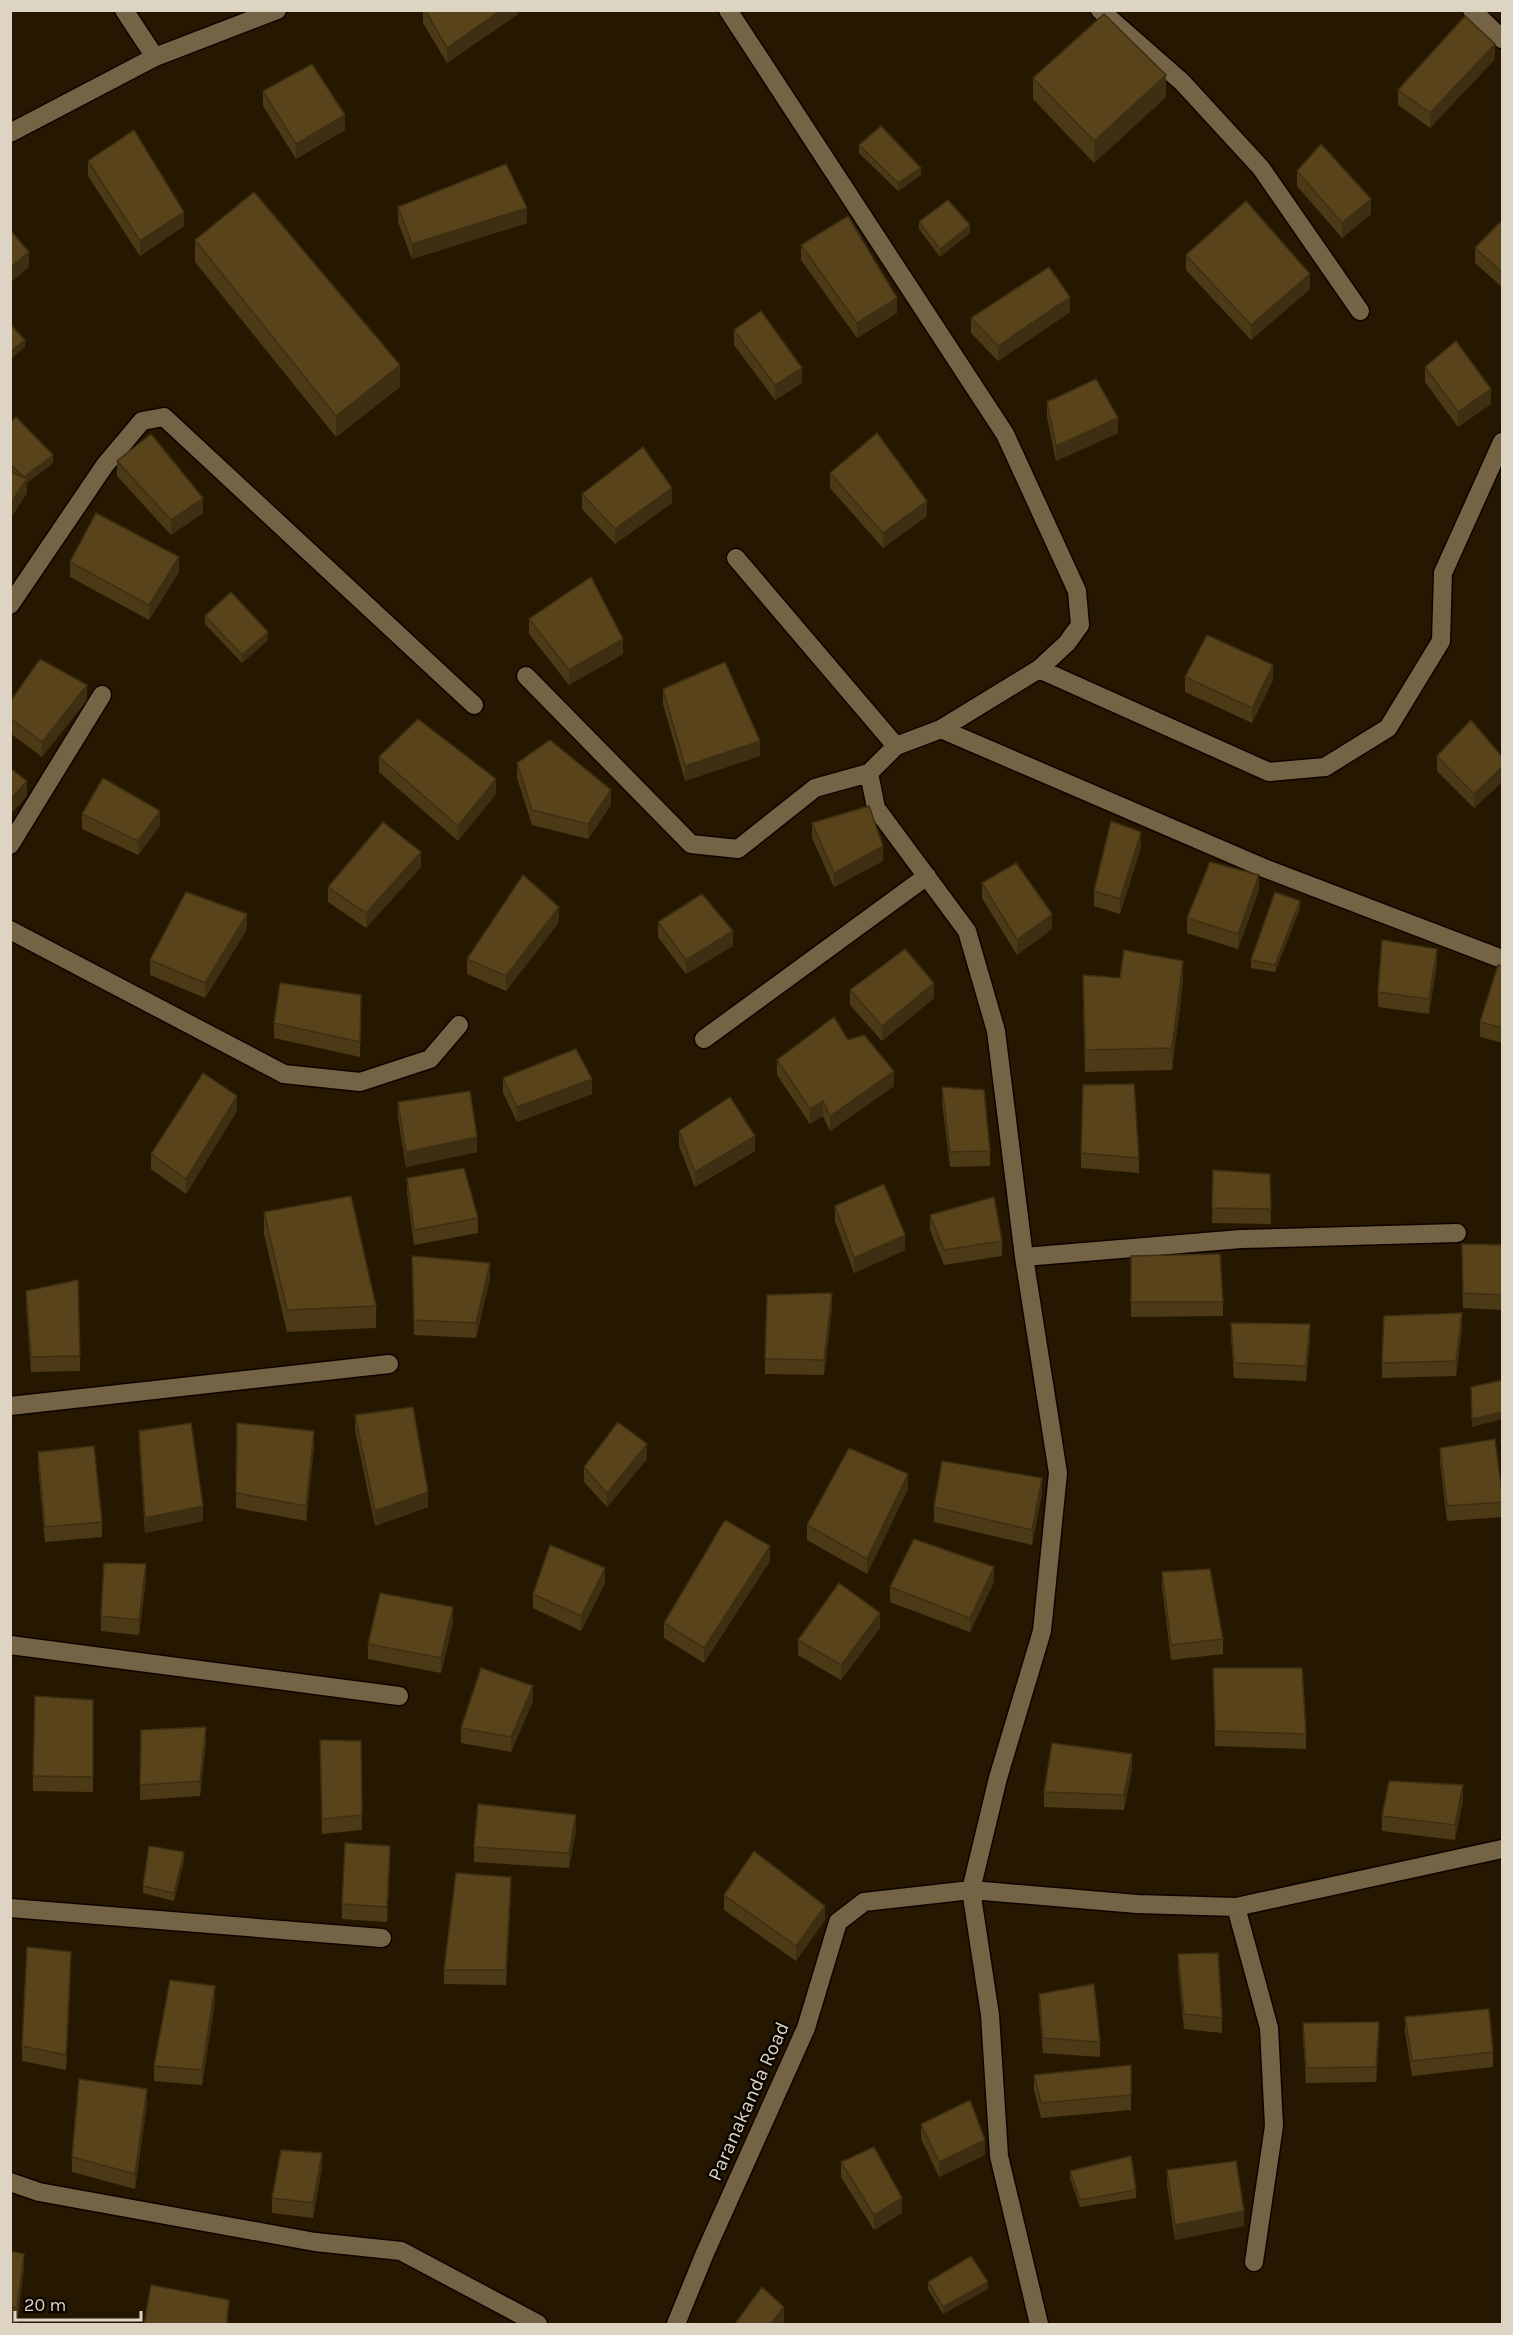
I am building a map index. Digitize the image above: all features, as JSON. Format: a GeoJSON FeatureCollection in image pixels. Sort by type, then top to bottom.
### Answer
{"type":"FeatureCollection","features":[{"type":"Feature","properties":{"kind":"street"},"geometry":{"type":"LineString","coordinates":[[124,10],[155,57]]}},
{"type":"Feature","properties":{"kind":"street"},"geometry":{"type":"LineString","coordinates":[[10,133],[155,57],[277,10]]}},
{"type":"Feature","properties":{"kind":"street"},"geometry":{"type":"LineString","coordinates":[[526,676],[690,844],[738,849],[815,788],[869,773],[896,746],[941,729],[1039,669],[1067,643],[1080,625],[1077,591],[1005,434],[728,10]]}},
{"type":"Feature","properties":{"kind":"street"},"geometry":{"type":"LineString","coordinates":[[1100,10],[1182,82],[1261,168],[1360,310]]}},
{"type":"Feature","properties":{"kind":"street"},"geometry":{"type":"LineString","coordinates":[[1472,10],[1503,39]]}},
{"type":"Feature","properties":{"kind":"street"},"geometry":{"type":"LineString","coordinates":[[10,604],[105,465],[142,421],[164,417],[474,705]]}},
{"type":"Feature","properties":{"kind":"street"},"geometry":{"type":"LineString","coordinates":[[1039,669],[1269,772],[1325,767],[1388,728],[1441,641],[1443,573],[1503,442]]}},
{"type":"Feature","properties":{"kind":"street"},"geometry":{"type":"LineString","coordinates":[[736,558],[896,746]]}},
{"type":"Feature","properties":{"kind":"street"},"geometry":{"type":"LineString","coordinates":[[10,845],[102,695]]}},
{"type":"Feature","properties":{"kind":"street"},"geometry":{"type":"LineString","coordinates":[[941,729],[1264,868],[1503,959]]}},
{"type":"Feature","properties":{"kind":"street"},"geometry":{"type":"LineString","coordinates":[[869,773],[876,808],[967,931],[996,1032],[1024,1257],[1058,1473],[1042,1631],[998,1778],[971,1890],[990,2015],[999,2156],[1039,2325]]}},
{"type":"Feature","properties":{"kind":"street"},"geometry":{"type":"LineString","coordinates":[[704,1038],[927,876]]}},
{"type":"Feature","properties":{"kind":"street"},"geometry":{"type":"LineString","coordinates":[[10,930],[284,1074],[360,1082],[430,1059],[459,1025]]}},
{"type":"Feature","properties":{"kind":"street"},"geometry":{"type":"LineString","coordinates":[[1024,1257],[1241,1239],[1457,1233]]}},
{"type":"Feature","properties":{"kind":"street"},"geometry":{"type":"LineString","coordinates":[[10,1406],[389,1364]]}},
{"type":"Feature","properties":{"kind":"street"},"geometry":{"type":"LineString","coordinates":[[10,1645],[399,1696]]}},
{"type":"Feature","properties":{"kind":"street"},"geometry":{"type":"LineString","coordinates":[[971,1890],[1137,1904],[1236,1906],[1503,1849]]}},
{"type":"Feature","properties":{"kind":"street","name":"Paranakanda Road"},"geometry":{"type":"LineString","coordinates":[[676,2325],[705,2253],[806,2028],[838,1922],[864,1902],[971,1890]]}},
{"type":"Feature","properties":{"kind":"street"},"geometry":{"type":"LineString","coordinates":[[1236,1906],[1269,2028],[1274,2126],[1254,2262]]}},
{"type":"Feature","properties":{"kind":"street"},"geometry":{"type":"LineString","coordinates":[[10,1908],[382,1938]]}},
{"type":"Feature","properties":{"kind":"street"},"geometry":{"type":"LineString","coordinates":[[10,2182],[39,2192],[315,2242],[401,2251],[538,2325]]}},
{"type":"Feature","properties":{"kind":"building"},"geometry":{"type":"Polygon","coordinates":[[[425,10],[501,10],[447,48],[425,10]]]}},
{"type":"Feature","properties":{"kind":"building"},"geometry":{"type":"Polygon","coordinates":[[[1104,14],[1166,75],[1094,141],[1033,78],[1104,14]]]}},
{"type":"Feature","properties":{"kind":"building"},"geometry":{"type":"Polygon","coordinates":[[[1465,16],[1495,44],[1430,113],[1398,90],[1465,16]]]}},
{"type":"Feature","properties":{"kind":"building"},"geometry":{"type":"Polygon","coordinates":[[[312,64],[345,115],[296,144],[263,91],[312,64]]]}},
{"type":"Feature","properties":{"kind":"building"},"geometry":{"type":"Polygon","coordinates":[[[881,126],[921,168],[898,183],[859,145],[881,126]]]}},
{"type":"Feature","properties":{"kind":"building"},"geometry":{"type":"Polygon","coordinates":[[[134,130],[184,212],[140,241],[88,161],[134,130]]]}},
{"type":"Feature","properties":{"kind":"building"},"geometry":{"type":"Polygon","coordinates":[[[1321,144],[1371,199],[1342,223],[1297,171],[1321,144]]]}},
{"type":"Feature","properties":{"kind":"building"},"geometry":{"type":"Polygon","coordinates":[[[506,164],[527,208],[412,244],[398,207],[506,164]]]}},
{"type":"Feature","properties":{"kind":"building"},"geometry":{"type":"Polygon","coordinates":[[[254,192],[400,365],[336,416],[195,240],[254,192]]]}},
{"type":"Feature","properties":{"kind":"building"},"geometry":{"type":"Polygon","coordinates":[[[948,200],[970,225],[940,249],[919,222],[948,200]]]}},
{"type":"Feature","properties":{"kind":"building"},"geometry":{"type":"Polygon","coordinates":[[[1246,201],[1310,274],[1251,325],[1186,255],[1246,201]]]}},
{"type":"Feature","properties":{"kind":"building"},"geometry":{"type":"Polygon","coordinates":[[[848,216],[897,298],[857,323],[801,245],[848,216]]]}},
{"type":"Feature","properties":{"kind":"building"},"geometry":{"type":"Polygon","coordinates":[[[1500,222],[1503,225],[1503,273],[1475,248],[1500,222]]]}},
{"type":"Feature","properties":{"kind":"building"},"geometry":{"type":"Polygon","coordinates":[[[10,230],[29,252],[10,268],[10,230]]]}},
{"type":"Feature","properties":{"kind":"building"},"geometry":{"type":"Polygon","coordinates":[[[1049,267],[1070,297],[998,346],[971,318],[1049,267]]]}},
{"type":"Feature","properties":{"kind":"building"},"geometry":{"type":"Polygon","coordinates":[[[761,311],[802,368],[775,385],[734,330],[761,311]]]}},
{"type":"Feature","properties":{"kind":"building"},"geometry":{"type":"Polygon","coordinates":[[[10,324],[25,340],[10,352],[10,324]]]}},
{"type":"Feature","properties":{"kind":"building"},"geometry":{"type":"Polygon","coordinates":[[[1456,341],[1491,389],[1458,412],[1425,367],[1456,341]]]}},
{"type":"Feature","properties":{"kind":"building"},"geometry":{"type":"Polygon","coordinates":[[[1096,379],[1118,418],[1056,446],[1047,402],[1096,379]]]}},
{"type":"Feature","properties":{"kind":"building"},"geometry":{"type":"Polygon","coordinates":[[[16,417],[53,455],[24,477],[10,464],[10,423],[16,417]]]}},
{"type":"Feature","properties":{"kind":"building"},"geometry":{"type":"Polygon","coordinates":[[[877,433],[927,501],[883,533],[830,473],[877,433]]]}},
{"type":"Feature","properties":{"kind":"building"},"geometry":{"type":"Polygon","coordinates":[[[151,434],[203,498],[171,520],[117,461],[151,434]]]}},
{"type":"Feature","properties":{"kind":"building"},"geometry":{"type":"Polygon","coordinates":[[[643,447],[672,488],[615,529],[582,494],[643,447]]]}},
{"type":"Feature","properties":{"kind":"building"},"geometry":{"type":"Polygon","coordinates":[[[10,471],[27,479],[10,504],[10,471]]]}},
{"type":"Feature","properties":{"kind":"building"},"geometry":{"type":"Polygon","coordinates":[[[96,513],[179,557],[149,605],[70,562],[96,513]]]}},
{"type":"Feature","properties":{"kind":"building"},"geometry":{"type":"Polygon","coordinates":[[[591,577],[623,639],[569,670],[529,619],[591,577]]]}},
{"type":"Feature","properties":{"kind":"building"},"geometry":{"type":"Polygon","coordinates":[[[231,592],[268,632],[242,655],[205,616],[231,592]]]}},
{"type":"Feature","properties":{"kind":"building"},"geometry":{"type":"Polygon","coordinates":[[[1207,635],[1273,665],[1252,708],[1185,677],[1207,635]]]}},
{"type":"Feature","properties":{"kind":"building"},"geometry":{"type":"Polygon","coordinates":[[[40,659],[87,685],[42,742],[10,718],[10,702],[40,659]]]}},
{"type":"Feature","properties":{"kind":"building"},"geometry":{"type":"Polygon","coordinates":[[[725,662],[760,741],[685,766],[663,689],[725,662]]]}},
{"type":"Feature","properties":{"kind":"building"},"geometry":{"type":"Polygon","coordinates":[[[418,719],[496,779],[458,826],[379,757],[418,719]]]}},
{"type":"Feature","properties":{"kind":"building"},"geometry":{"type":"Polygon","coordinates":[[[1471,720],[1503,758],[1503,766],[1474,794],[1437,756],[1471,720]]]}},
{"type":"Feature","properties":{"kind":"building"},"geometry":{"type":"Polygon","coordinates":[[[550,740],[611,790],[588,824],[532,810],[517,763],[550,740]]]}},
{"type":"Feature","properties":{"kind":"building"},"geometry":{"type":"Polygon","coordinates":[[[10,768],[27,781],[10,800],[10,768]]]}},
{"type":"Feature","properties":{"kind":"building"},"geometry":{"type":"Polygon","coordinates":[[[103,778],[160,811],[138,841],[82,814],[103,778]]]}},
{"type":"Feature","properties":{"kind":"building"},"geometry":{"type":"Polygon","coordinates":[[[869,806],[883,846],[834,873],[812,823],[869,806]]]}},
{"type":"Feature","properties":{"kind":"building"},"geometry":{"type":"Polygon","coordinates":[[[1111,821],[1141,832],[1120,899],[1094,891],[1111,821]]]}},
{"type":"Feature","properties":{"kind":"building"},"geometry":{"type":"Polygon","coordinates":[[[383,822],[421,852],[366,913],[328,887],[383,822]]]}},
{"type":"Feature","properties":{"kind":"building"},"geometry":{"type":"Polygon","coordinates":[[[1210,862],[1259,875],[1238,934],[1187,918],[1210,862]]]}},
{"type":"Feature","properties":{"kind":"building"},"geometry":{"type":"Polygon","coordinates":[[[1016,863],[1052,914],[1017,940],[982,883],[1016,863]]]}},
{"type":"Feature","properties":{"kind":"building"},"geometry":{"type":"Polygon","coordinates":[[[523,875],[559,907],[506,976],[467,959],[523,875]]]}},
{"type":"Feature","properties":{"kind":"building"},"geometry":{"type":"Polygon","coordinates":[[[186,892],[247,914],[205,983],[150,960],[186,892]]]}},
{"type":"Feature","properties":{"kind":"building"},"geometry":{"type":"Polygon","coordinates":[[[1275,892],[1300,901],[1275,965],[1251,960],[1275,892]]]}},
{"type":"Feature","properties":{"kind":"building"},"geometry":{"type":"Polygon","coordinates":[[[702,894],[733,931],[686,960],[658,922],[702,894]]]}},
{"type":"Feature","properties":{"kind":"building"},"geometry":{"type":"Polygon","coordinates":[[[1382,940],[1437,949],[1429,999],[1378,992],[1382,940]]]}},
{"type":"Feature","properties":{"kind":"building"},"geometry":{"type":"Polygon","coordinates":[[[905,949],[934,983],[882,1026],[850,990],[905,949]]]}},
{"type":"Feature","properties":{"kind":"building"},"geometry":{"type":"Polygon","coordinates":[[[1124,950],[1183,961],[1172,1048],[1085,1050],[1083,975],[1120,978],[1124,950]]]}},
{"type":"Feature","properties":{"kind":"building"},"geometry":{"type":"Polygon","coordinates":[[[1498,965],[1503,966],[1503,1028],[1480,1022],[1498,965]]]}},
{"type":"Feature","properties":{"kind":"building"},"geometry":{"type":"Polygon","coordinates":[[[280,983],[361,995],[360,1042],[274,1023],[280,983]]]}},
{"type":"Feature","properties":{"kind":"building"},"geometry":{"type":"Polygon","coordinates":[[[834,1017],[848,1040],[864,1035],[894,1071],[830,1116],[823,1101],[810,1109],[777,1060],[834,1017]]]}},
{"type":"Feature","properties":{"kind":"building"},"geometry":{"type":"Polygon","coordinates":[[[576,1049],[592,1079],[517,1107],[503,1078],[576,1049]]]}},
{"type":"Feature","properties":{"kind":"building"},"geometry":{"type":"Polygon","coordinates":[[[203,1073],[237,1096],[186,1179],[151,1154],[203,1073]]]}},
{"type":"Feature","properties":{"kind":"building"},"geometry":{"type":"Polygon","coordinates":[[[1134,1084],[1139,1158],[1081,1153],[1083,1085],[1134,1084]]]}},
{"type":"Feature","properties":{"kind":"building"},"geometry":{"type":"Polygon","coordinates":[[[942,1087],[984,1090],[990,1151],[950,1152],[942,1087]]]}},
{"type":"Feature","properties":{"kind":"building"},"geometry":{"type":"Polygon","coordinates":[[[470,1091],[477,1137],[406,1152],[398,1102],[470,1091]]]}},
{"type":"Feature","properties":{"kind":"building"},"geometry":{"type":"Polygon","coordinates":[[[730,1097],[755,1136],[695,1172],[679,1131],[730,1097]]]}},
{"type":"Feature","properties":{"kind":"building"},"geometry":{"type":"Polygon","coordinates":[[[464,1168],[478,1218],[414,1230],[407,1178],[464,1168]]]}},
{"type":"Feature","properties":{"kind":"building"},"geometry":{"type":"Polygon","coordinates":[[[1213,1170],[1270,1174],[1271,1209],[1212,1208],[1213,1170]]]}},
{"type":"Feature","properties":{"kind":"building"},"geometry":{"type":"Polygon","coordinates":[[[884,1184],[905,1235],[854,1258],[835,1206],[884,1184]]]}},
{"type":"Feature","properties":{"kind":"building"},"geometry":{"type":"Polygon","coordinates":[[[351,1196],[376,1306],[287,1310],[264,1212],[351,1196]]]}},
{"type":"Feature","properties":{"kind":"building"},"geometry":{"type":"Polygon","coordinates":[[[994,1197],[1002,1241],[944,1250],[930,1215],[994,1197]]]}},
{"type":"Feature","properties":{"kind":"building"},"geometry":{"type":"Polygon","coordinates":[[[1462,1244],[1503,1245],[1503,1295],[1463,1293],[1462,1244]]]}},
{"type":"Feature","properties":{"kind":"building"},"geometry":{"type":"Polygon","coordinates":[[[1220,1254],[1223,1302],[1131,1302],[1131,1256],[1220,1254]]]}},
{"type":"Feature","properties":{"kind":"building"},"geometry":{"type":"Polygon","coordinates":[[[412,1256],[490,1263],[476,1323],[414,1320],[412,1256]]]}},
{"type":"Feature","properties":{"kind":"building"},"geometry":{"type":"Polygon","coordinates":[[[78,1280],[80,1356],[31,1357],[26,1291],[78,1280]]]}},
{"type":"Feature","properties":{"kind":"building"},"geometry":{"type":"Polygon","coordinates":[[[832,1293],[824,1360],[765,1359],[767,1295],[832,1293]]]}},
{"type":"Feature","properties":{"kind":"building"},"geometry":{"type":"Polygon","coordinates":[[[1462,1313],[1456,1361],[1382,1363],[1384,1316],[1462,1313]]]}},
{"type":"Feature","properties":{"kind":"building"},"geometry":{"type":"Polygon","coordinates":[[[1231,1323],[1310,1324],[1306,1366],[1234,1363],[1231,1323]]]}},
{"type":"Feature","properties":{"kind":"building"},"geometry":{"type":"Polygon","coordinates":[[[1503,1380],[1503,1412],[1472,1419],[1471,1387],[1503,1380]]]}},
{"type":"Feature","properties":{"kind":"building"},"geometry":{"type":"Polygon","coordinates":[[[413,1407],[428,1492],[375,1511],[355,1415],[413,1407]]]}},
{"type":"Feature","properties":{"kind":"building"},"geometry":{"type":"Polygon","coordinates":[[[618,1422],[647,1444],[607,1493],[584,1467],[618,1422]]]}},
{"type":"Feature","properties":{"kind":"building"},"geometry":{"type":"Polygon","coordinates":[[[191,1423],[203,1506],[145,1518],[139,1431],[191,1423]]]}},
{"type":"Feature","properties":{"kind":"building"},"geometry":{"type":"Polygon","coordinates":[[[237,1423],[314,1431],[306,1506],[236,1493],[237,1423]]]}},
{"type":"Feature","properties":{"kind":"building"},"geometry":{"type":"Polygon","coordinates":[[[1495,1439],[1503,1502],[1447,1506],[1440,1448],[1495,1439]]]}},
{"type":"Feature","properties":{"kind":"building"},"geometry":{"type":"Polygon","coordinates":[[[94,1446],[102,1522],[45,1527],[38,1452],[94,1446]]]}},
{"type":"Feature","properties":{"kind":"building"},"geometry":{"type":"Polygon","coordinates":[[[849,1448],[908,1474],[867,1559],[807,1525],[849,1448]]]}},
{"type":"Feature","properties":{"kind":"building"},"geometry":{"type":"Polygon","coordinates":[[[942,1461],[1042,1478],[1032,1530],[934,1507],[942,1461]]]}},
{"type":"Feature","properties":{"kind":"building"},"geometry":{"type":"Polygon","coordinates":[[[725,1520],[770,1546],[704,1648],[664,1623],[725,1520]]]}},
{"type":"Feature","properties":{"kind":"building"},"geometry":{"type":"Polygon","coordinates":[[[914,1539],[994,1567],[970,1618],[890,1587],[914,1539]]]}},
{"type":"Feature","properties":{"kind":"building"},"geometry":{"type":"Polygon","coordinates":[[[550,1545],[605,1568],[581,1616],[533,1594],[550,1545]]]}},
{"type":"Feature","properties":{"kind":"building"},"geometry":{"type":"Polygon","coordinates":[[[104,1563],[146,1564],[139,1620],[101,1616],[104,1563]]]}},
{"type":"Feature","properties":{"kind":"building"},"geometry":{"type":"Polygon","coordinates":[[[1210,1569],[1223,1639],[1171,1645],[1162,1572],[1210,1569]]]}},
{"type":"Feature","properties":{"kind":"building"},"geometry":{"type":"Polygon","coordinates":[[[839,1583],[880,1613],[841,1665],[798,1640],[839,1583]]]}},
{"type":"Feature","properties":{"kind":"building"},"geometry":{"type":"Polygon","coordinates":[[[380,1593],[453,1607],[441,1658],[368,1644],[380,1593]]]}},
{"type":"Feature","properties":{"kind":"building"},"geometry":{"type":"Polygon","coordinates":[[[481,1668],[533,1686],[511,1737],[461,1728],[481,1668]]]}},
{"type":"Feature","properties":{"kind":"building"},"geometry":{"type":"Polygon","coordinates":[[[1213,1668],[1302,1668],[1306,1734],[1215,1731],[1213,1668]]]}},
{"type":"Feature","properties":{"kind":"building"},"geometry":{"type":"Polygon","coordinates":[[[35,1696],[93,1700],[93,1777],[33,1776],[35,1696]]]}},
{"type":"Feature","properties":{"kind":"building"},"geometry":{"type":"Polygon","coordinates":[[[206,1727],[200,1781],[140,1785],[141,1730],[206,1727]]]}},
{"type":"Feature","properties":{"kind":"building"},"geometry":{"type":"Polygon","coordinates":[[[320,1740],[361,1741],[362,1815],[322,1819],[320,1740]]]}},
{"type":"Feature","properties":{"kind":"building"},"geometry":{"type":"Polygon","coordinates":[[[1052,1743],[1132,1754],[1124,1795],[1044,1792],[1052,1743]]]}},
{"type":"Feature","properties":{"kind":"building"},"geometry":{"type":"Polygon","coordinates":[[[1389,1781],[1463,1785],[1455,1825],[1382,1816],[1389,1781]]]}},
{"type":"Feature","properties":{"kind":"building"},"geometry":{"type":"Polygon","coordinates":[[[478,1804],[576,1815],[569,1853],[474,1847],[478,1804]]]}},
{"type":"Feature","properties":{"kind":"building"},"geometry":{"type":"Polygon","coordinates":[[[345,1843],[390,1846],[387,1907],[342,1904],[345,1843]]]}},
{"type":"Feature","properties":{"kind":"building"},"geometry":{"type":"Polygon","coordinates":[[[149,1846],[184,1852],[174,1893],[143,1886],[149,1846]]]}},
{"type":"Feature","properties":{"kind":"building"},"geometry":{"type":"Polygon","coordinates":[[[754,1851],[825,1906],[796,1946],[724,1895],[754,1851]]]}},
{"type":"Feature","properties":{"kind":"building"},"geometry":{"type":"Polygon","coordinates":[[[456,1873],[511,1877],[506,1970],[444,1970],[456,1873]]]}},
{"type":"Feature","properties":{"kind":"building"},"geometry":{"type":"Polygon","coordinates":[[[27,1947],[71,1952],[66,2055],[22,2046],[27,1947]]]}},
{"type":"Feature","properties":{"kind":"building"},"geometry":{"type":"Polygon","coordinates":[[[1218,1953],[1222,2018],[1184,2014],[1178,1954],[1218,1953]]]}},
{"type":"Feature","properties":{"kind":"building"},"geometry":{"type":"Polygon","coordinates":[[[170,1980],[215,1986],[202,2070],[154,2066],[170,1980]]]}},
{"type":"Feature","properties":{"kind":"building"},"geometry":{"type":"Polygon","coordinates":[[[1094,1984],[1100,2042],[1043,2038],[1039,1994],[1094,1984]]]}},
{"type":"Feature","properties":{"kind":"building"},"geometry":{"type":"Polygon","coordinates":[[[1489,2009],[1493,2052],[1412,2061],[1405,2017],[1489,2009]]]}},
{"type":"Feature","properties":{"kind":"building"},"geometry":{"type":"Polygon","coordinates":[[[1379,2022],[1376,2067],[1306,2068],[1303,2023],[1379,2022]]]}},
{"type":"Feature","properties":{"kind":"building"},"geometry":{"type":"Polygon","coordinates":[[[1131,2065],[1131,2095],[1041,2103],[1034,2075],[1131,2065]]]}},
{"type":"Feature","properties":{"kind":"building"},"geometry":{"type":"Polygon","coordinates":[[[79,2079],[147,2089],[135,2174],[72,2157],[79,2079]]]}},
{"type":"Feature","properties":{"kind":"building"},"geometry":{"type":"Polygon","coordinates":[[[970,2100],[985,2140],[939,2162],[921,2124],[970,2100]]]}},
{"type":"Feature","properties":{"kind":"building"},"geometry":{"type":"Polygon","coordinates":[[[874,2147],[902,2198],[874,2215],[841,2162],[874,2147]]]}},
{"type":"Feature","properties":{"kind":"building"},"geometry":{"type":"Polygon","coordinates":[[[281,2150],[322,2153],[313,2203],[272,2198],[281,2150]]]}},
{"type":"Feature","properties":{"kind":"building"},"geometry":{"type":"Polygon","coordinates":[[[1131,2156],[1136,2190],[1080,2200],[1070,2171],[1131,2156]]]}},
{"type":"Feature","properties":{"kind":"building"},"geometry":{"type":"Polygon","coordinates":[[[1236,2161],[1244,2211],[1175,2225],[1167,2170],[1236,2161]]]}},
{"type":"Feature","properties":{"kind":"building"},"geometry":{"type":"Polygon","coordinates":[[[10,2251],[24,2254],[17,2308],[10,2307],[10,2251]]]}},
{"type":"Feature","properties":{"kind":"building"},"geometry":{"type":"Polygon","coordinates":[[[971,2256],[988,2282],[943,2307],[928,2282],[971,2256]]]}},
{"type":"Feature","properties":{"kind":"building"},"geometry":{"type":"Polygon","coordinates":[[[151,2285],[229,2300],[226,2325],[144,2325],[151,2285]]]}},
{"type":"Feature","properties":{"kind":"building"},"geometry":{"type":"Polygon","coordinates":[[[762,2287],[784,2307],[770,2325],[734,2325],[762,2287]]]}}]}
